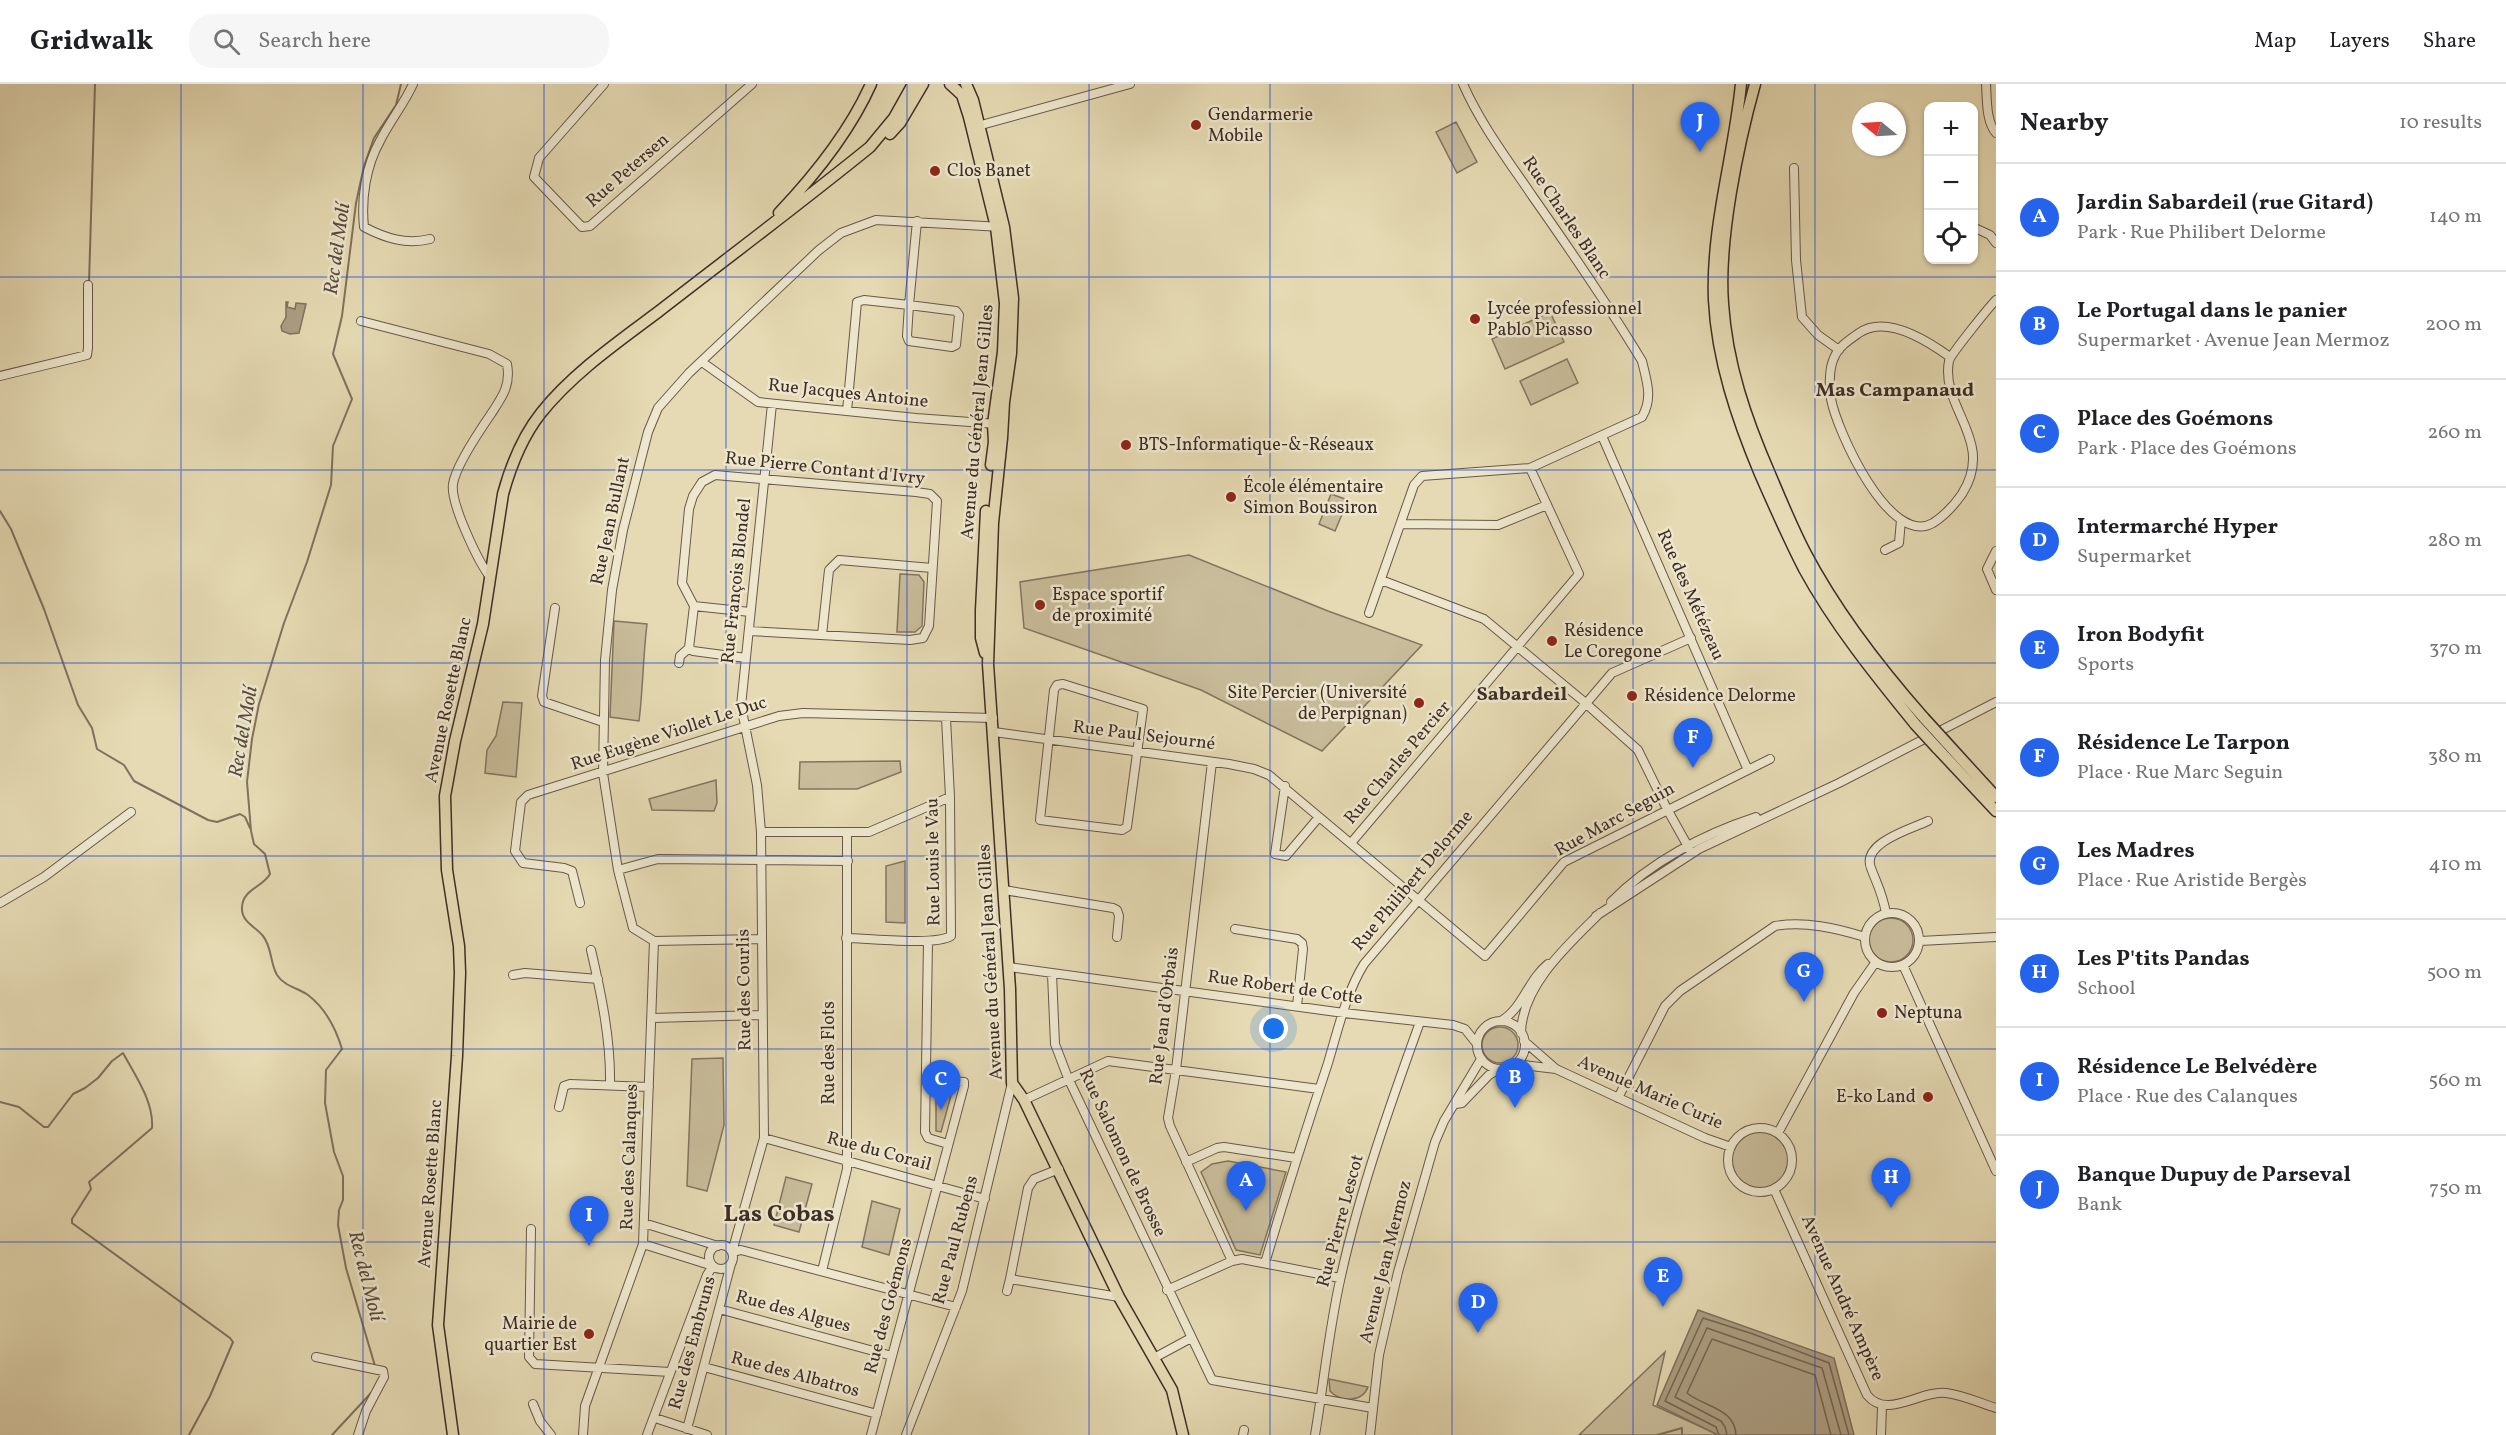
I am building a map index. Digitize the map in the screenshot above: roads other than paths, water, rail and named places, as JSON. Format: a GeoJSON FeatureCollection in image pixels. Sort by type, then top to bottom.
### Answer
{"type":"FeatureCollection","features":[{"type":"Feature","properties":{"kind":"main road","name":"Avenue Rosette Blanc"},"geometry":{"type":"LineString","coordinates":[[765,228],[832,149],[871,84]]}},
{"type":"Feature","properties":{"kind":"main road","name":"Avenue Rosette Blanc"},"geometry":{"type":"LineString","coordinates":[[453,1435],[438,1325],[457,1056],[460,973],[459,946],[447,870],[444,815],[448,775],[483,624],[508,473],[528,432],[542,412],[584,371],[870,147],[894,118],[913,84]]}},
{"type":"Feature","properties":{"kind":"main road","name":"Avenue Rosette Blanc"},"geometry":{"type":"LineString","coordinates":[[870,147],[883,141],[900,123],[923,84]]}},
{"type":"Feature","properties":{"kind":"main road","name":"Avenue du Général Jean Gilles"},"geometry":{"type":"LineString","coordinates":[[950,84],[962,95],[1010,262],[1014,317],[997,424],[1002,438],[993,515],[988,664],[1009,967],[1012,1083],[1024,1100],[1059,1169],[1119,1297],[1172,1390],[1183,1435]]}},
{"type":"Feature","properties":{"kind":"main road","name":"Avenue du Général Jean Gilles"},"geometry":{"type":"LineString","coordinates":[[966,84],[973,100],[1000,227]]}},
{"type":"Feature","properties":{"kind":"main road"},"geometry":{"type":"LineString","coordinates":[[1740,84],[1722,203],[1714,300],[1720,349],[1733,404],[1773,504],[1805,571],[1878,679],[1941,745],[1996,811]]}},
{"type":"Feature","properties":{"kind":"main road"},"geometry":{"type":"LineString","coordinates":[[1755,84],[1733,189],[1724,254],[1723,302],[1738,393],[1805,552],[1850,625],[1919,721]]}},
{"type":"Feature","properties":{"kind":"main road"},"geometry":{"type":"LineString","coordinates":[[1941,745],[1996,797]]}},
{"type":"Feature","properties":{"kind":"street"},"geometry":{"type":"LineString","coordinates":[[413,84],[379,141],[362,205],[364,227],[396,240],[416,242],[430,239]]}},
{"type":"Feature","properties":{"kind":"street","name":"Rue Petersen"},"geometry":{"type":"LineString","coordinates":[[604,84],[539,158],[535,167],[534,177],[582,226],[590,226],[752,84]]}},
{"type":"Feature","properties":{"kind":"street"},"geometry":{"type":"LineString","coordinates":[[969,117],[974,127],[979,126],[1130,84]]}},
{"type":"Feature","properties":{"kind":"street","name":"Rue Charles Blanc"},"geometry":{"type":"LineString","coordinates":[[1401,524],[1414,485],[1422,476],[1530,468],[1642,417],[1648,407],[1650,392],[1642,362],[1620,325],[1500,150],[1472,103],[1464,84]]}},
{"type":"Feature","properties":{"kind":"street"},"geometry":{"type":"LineString","coordinates":[[1986,84],[1989,118],[1993,131],[1996,133]]}},
{"type":"Feature","properties":{"kind":"street"},"geometry":{"type":"LineString","coordinates":[[1794,168],[1796,260],[1802,317],[1818,335],[1839,350]]}},
{"type":"Feature","properties":{"kind":"street","name":"Rue Jean Bullant"},"geometry":{"type":"LineString","coordinates":[[654,941],[633,928],[618,870],[603,773],[603,722],[605,660],[612,590],[623,530],[648,432],[658,408],[667,396],[819,250],[841,233],[876,220],[1000,227]]}},
{"type":"Feature","properties":{"kind":"street"},"geometry":{"type":"LineString","coordinates":[[847,411],[857,302],[864,300],[909,305],[956,311],[959,315],[956,345],[952,347],[909,341],[907,336],[909,305],[917,221]]}},
{"type":"Feature","properties":{"kind":"street"},"geometry":{"type":"LineString","coordinates":[[1978,229],[1990,235],[1996,243]]}},
{"type":"Feature","properties":{"kind":"street"},"geometry":{"type":"LineString","coordinates":[[0,376],[87,355],[88,285]]}},
{"type":"Feature","properties":{"kind":"street"},"geometry":{"type":"LineString","coordinates":[[1950,357],[1929,342],[1901,329],[1879,327],[1864,329],[1844,344],[1834,357],[1831,367],[1831,398],[1840,426],[1858,464],[1873,490],[1896,518],[1908,525],[1920,527],[1933,523],[1958,500],[1966,487],[1972,470],[1974,446],[1950,389],[1948,372],[1950,357],[1996,300]]}},
{"type":"Feature","properties":{"kind":"street"},"geometry":{"type":"LineString","coordinates":[[361,321],[489,354],[507,364],[509,375],[504,396],[469,449],[453,484],[455,507],[462,518],[478,562],[490,578]]}},
{"type":"Feature","properties":{"kind":"street","name":"Rue Jacques Antoine"},"geometry":{"type":"LineString","coordinates":[[702,362],[758,402],[997,424]]}},
{"type":"Feature","properties":{"kind":"street","name":"Rue François Blondel"},"geometry":{"type":"LineString","coordinates":[[745,726],[741,706],[772,404]]}},
{"type":"Feature","properties":{"kind":"street","name":"Rue des Métézeau"},"geometry":{"type":"LineString","coordinates":[[1602,436],[1748,768]]}},
{"type":"Feature","properties":{"kind":"street","name":"Rue Charles Percier"},"geometry":{"type":"LineString","coordinates":[[1352,843],[1579,574],[1530,468]]}},
{"type":"Feature","properties":{"kind":"street","name":"Rue Pierre Contant d'Ivry"},"geometry":{"type":"LineString","coordinates":[[694,606],[682,583],[689,509],[693,496],[702,482],[716,475],[930,494],[937,501],[937,505],[929,626],[923,638],[910,640],[822,635]]}},
{"type":"Feature","properties":{"kind":"street"},"geometry":{"type":"LineString","coordinates":[[1369,613],[1401,524],[1498,525],[1547,505]]}},
{"type":"Feature","properties":{"kind":"street"},"geometry":{"type":"LineString","coordinates":[[1885,550],[1899,543],[1901,520]]}},
{"type":"Feature","properties":{"kind":"street"},"geometry":{"type":"LineString","coordinates":[[1996,551],[1987,569],[1996,590]]}},
{"type":"Feature","properties":{"kind":"street"},"geometry":{"type":"LineString","coordinates":[[748,631],[822,635],[829,570],[838,560],[932,568]]}},
{"type":"Feature","properties":{"kind":"street"},"geometry":{"type":"LineString","coordinates":[[1381,580],[1484,619],[1586,704],[1638,750],[1666,809],[1691,846]]}},
{"type":"Feature","properties":{"kind":"street"},"geometry":{"type":"LineString","coordinates":[[679,663],[680,656],[689,648],[694,606],[750,612]]}},
{"type":"Feature","properties":{"kind":"street"},"geometry":{"type":"LineString","coordinates":[[555,608],[544,702],[603,722]]}},
{"type":"Feature","properties":{"kind":"street","name":"Rue Philibert Delorme"},"geometry":{"type":"LineString","coordinates":[[1265,1263],[1296,1158],[1357,974],[1612,673],[1691,638]]}},
{"type":"Feature","properties":{"kind":"street"},"geometry":{"type":"LineString","coordinates":[[689,648],[693,651],[746,658]]}},
{"type":"Feature","properties":{"kind":"street"},"geometry":{"type":"LineString","coordinates":[[1064,684],[1143,709],[1127,826],[1122,830],[1040,820],[1050,741],[1054,690],[1057,685],[1064,684]]}},
{"type":"Feature","properties":{"kind":"street"},"geometry":{"type":"LineString","coordinates":[[1557,956],[1528,1004],[1521,1022],[1523,1054],[1515,1064],[1499,1069],[1492,1068],[1481,1059],[1477,1044],[1482,1031],[1487,1026],[1510,1016],[1543,968],[1625,888],[1691,846],[1785,808],[1839,783],[1996,702]]}},
{"type":"Feature","properties":{"kind":"street","name":"Rue Eugène Viollet Le Duc"},"geometry":{"type":"LineString","coordinates":[[580,903],[572,871],[524,863],[515,851],[521,802],[528,795],[745,726],[803,713],[993,718]]}},
{"type":"Feature","properties":{"kind":"street","name":"Rue Louis le Vau"},"geometry":{"type":"LineString","coordinates":[[846,938],[928,941],[945,940],[951,936],[950,797],[946,718]]}},
{"type":"Feature","properties":{"kind":"street","name":"Rue des Courlis"},"geometry":{"type":"LineString","coordinates":[[732,1252],[764,1138],[761,832],[757,785],[745,726]]}},
{"type":"Feature","properties":{"kind":"street","name":"Rue Paul Sejourné"},"geometry":{"type":"LineString","coordinates":[[993,732],[1254,769],[1269,775],[1285,786],[1418,901]]}},
{"type":"Feature","properties":{"kind":"street","name":"Rue Marc Seguin"},"geometry":{"type":"LineString","coordinates":[[1418,901],[1485,956],[1564,862],[1770,759]]}},
{"type":"Feature","properties":{"kind":"street","name":"Rue Jean d'Orbais"},"geometry":{"type":"LineString","coordinates":[[1212,762],[1176,1070],[1168,1118],[1232,1261]]}},
{"type":"Feature","properties":{"kind":"street"},"geometry":{"type":"LineString","coordinates":[[1285,786],[1275,854],[1286,856],[1319,817]]}},
{"type":"Feature","properties":{"kind":"street"},"geometry":{"type":"LineString","coordinates":[[761,832],[869,831],[950,797]]}},
{"type":"Feature","properties":{"kind":"street"},"geometry":{"type":"LineString","coordinates":[[0,903],[44,877],[131,812]]}},
{"type":"Feature","properties":{"kind":"street"},"geometry":{"type":"LineString","coordinates":[[1886,913],[1882,892],[1869,866],[1872,851],[1882,842],[1928,821]]}},
{"type":"Feature","properties":{"kind":"street","name":"Rue des Flots"},"geometry":{"type":"LineString","coordinates":[[822,1271],[847,1161],[847,832]]}},
{"type":"Feature","properties":{"kind":"street"},"geometry":{"type":"LineString","coordinates":[[1596,916],[1646,882],[1691,846]]}},
{"type":"Feature","properties":{"kind":"street"},"geometry":{"type":"LineString","coordinates":[[618,870],[658,859],[848,861]]}},
{"type":"Feature","properties":{"kind":"street"},"geometry":{"type":"LineString","coordinates":[[1004,890],[1113,908],[1117,910],[1119,916],[1117,937]]}},
{"type":"Feature","properties":{"kind":"street"},"geometry":{"type":"LineString","coordinates":[[1886,913],[1902,915],[1909,919],[1920,941],[1915,956],[1904,965],[1889,968],[1875,963],[1866,951],[1865,936],[1872,922],[1886,913]]}},
{"type":"Feature","properties":{"kind":"street"},"geometry":{"type":"LineString","coordinates":[[1618,1098],[1665,1006],[1680,991],[1774,926],[1792,923],[1839,929],[1865,936]]}},
{"type":"Feature","properties":{"kind":"street"},"geometry":{"type":"LineString","coordinates":[[1235,929],[1297,939],[1302,943],[1297,1005]]}},
{"type":"Feature","properties":{"kind":"street"},"geometry":{"type":"LineString","coordinates":[[1920,941],[1996,937]]}},
{"type":"Feature","properties":{"kind":"street"},"geometry":{"type":"LineString","coordinates":[[654,941],[761,939]]}},
{"type":"Feature","properties":{"kind":"street","name":"Rue des Calanques"},"geometry":{"type":"LineString","coordinates":[[583,1435],[585,1406],[643,1244],[654,941]]}},
{"type":"Feature","properties":{"kind":"street"},"geometry":{"type":"LineString","coordinates":[[928,941],[925,1132],[928,1138],[948,1144]]}},
{"type":"Feature","properties":{"kind":"street"},"geometry":{"type":"LineString","coordinates":[[591,950],[598,980],[610,1061],[610,1085]]}},
{"type":"Feature","properties":{"kind":"street"},"geometry":{"type":"LineString","coordinates":[[1778,1133],[1854,993],[1875,963]]}},
{"type":"Feature","properties":{"kind":"street"},"geometry":{"type":"LineString","coordinates":[[1904,965],[1996,1171]]}},
{"type":"Feature","properties":{"kind":"street","name":"Rue Robert de Cotte"},"geometry":{"type":"LineString","coordinates":[[1009,967],[1344,1013],[1453,1024],[1465,1029],[1477,1044]]}},
{"type":"Feature","properties":{"kind":"street"},"geometry":{"type":"LineString","coordinates":[[513,975],[525,973],[598,980]]}},
{"type":"Feature","properties":{"kind":"street","name":"Rue Salomon de Brosse"},"geometry":{"type":"LineString","coordinates":[[1052,974],[1055,1044],[1068,1078],[1167,1290],[1212,1380],[1373,1408]]}},
{"type":"Feature","properties":{"kind":"street"},"geometry":{"type":"LineString","coordinates":[[652,1018],[762,1015]]}},
{"type":"Feature","properties":{"kind":"street"},"geometry":{"type":"LineString","coordinates":[[1501,1021],[1509,1023],[1523,1037]]}},
{"type":"Feature","properties":{"kind":"street","name":"Rue Pierre Lescot"},"geometry":{"type":"LineString","coordinates":[[1315,1435],[1340,1278],[1387,1114],[1420,1022]]}},
{"type":"Feature","properties":{"kind":"street","name":"Avenue Marie Curie"},"geometry":{"type":"LineString","coordinates":[[1523,1037],[1557,1069],[1705,1138],[1731,1147]]}},
{"type":"Feature","properties":{"kind":"street","name":"Avenue Jean Mermoz"},"geometry":{"type":"LineString","coordinates":[[1370,1435],[1379,1355],[1398,1272],[1435,1142],[1444,1121],[1481,1059]]}},
{"type":"Feature","properties":{"kind":"street"},"geometry":{"type":"LineString","coordinates":[[1024,1100],[1108,1061],[1319,1089]]}},
{"type":"Feature","properties":{"kind":"street","name":"Avenue Marie Curie"},"geometry":{"type":"LineString","coordinates":[[1515,1064],[1557,1069]]}},
{"type":"Feature","properties":{"kind":"street","name":"Avenue Jean Mermoz"},"geometry":{"type":"LineString","coordinates":[[1456,1104],[1462,1103],[1489,1075],[1499,1069]]}},
{"type":"Feature","properties":{"kind":"street","name":"Rue des Goémons"},"geometry":{"type":"LineString","coordinates":[[871,1435],[964,1082],[926,1079]]}},
{"type":"Feature","properties":{"kind":"street","name":"Rue Paul Rubens"},"geometry":{"type":"LineString","coordinates":[[906,1435],[962,1291],[1012,1083]]}},
{"type":"Feature","properties":{"kind":"street"},"geometry":{"type":"LineString","coordinates":[[559,1107],[564,1086],[649,1087]]}},
{"type":"Feature","properties":{"kind":"street"},"geometry":{"type":"LineString","coordinates":[[1756,1128],[1778,1133],[1785,1139],[1792,1157],[1788,1176],[1774,1189],[1755,1192],[1737,1183],[1728,1166],[1731,1147],[1737,1138],[1746,1131],[1756,1128]]}},
{"type":"Feature","properties":{"kind":"street","name":"Rue du Corail"},"geometry":{"type":"LineString","coordinates":[[764,1138],[985,1199]]}},
{"type":"Feature","properties":{"kind":"street"},"geometry":{"type":"LineString","coordinates":[[1186,1162],[1224,1147],[1296,1158]]}},
{"type":"Feature","properties":{"kind":"street"},"geometry":{"type":"LineString","coordinates":[[1007,1291],[1028,1188],[1034,1179],[1059,1169]]}},
{"type":"Feature","properties":{"kind":"street","name":"Avenue André Ampère"},"geometry":{"type":"LineString","coordinates":[[1774,1189],[1867,1395],[1873,1401],[1882,1406],[1916,1397],[1945,1393],[1996,1408]]}},
{"type":"Feature","properties":{"kind":"street"},"geometry":{"type":"LineString","coordinates":[[643,1244],[724,1269],[731,1264],[732,1252],[726,1246],[718,1246],[650,1225],[644,1226]]}},
{"type":"Feature","properties":{"kind":"street"},"geometry":{"type":"LineString","coordinates":[[531,1229],[529,1357],[535,1364],[670,1372]]}},
{"type":"Feature","properties":{"kind":"street"},"geometry":{"type":"LineString","coordinates":[[713,1266],[709,1260],[710,1253],[718,1246]]}},
{"type":"Feature","properties":{"kind":"street"},"geometry":{"type":"LineString","coordinates":[[732,1252],[741,1250],[956,1307]]}},
{"type":"Feature","properties":{"kind":"street"},"geometry":{"type":"LineString","coordinates":[[1167,1290],[1232,1261],[1242,1259],[1340,1278]]}},
{"type":"Feature","properties":{"kind":"street","name":"Rue des Embruns"},"geometry":{"type":"LineString","coordinates":[[687,1429],[731,1264]]}},
{"type":"Feature","properties":{"kind":"street"},"geometry":{"type":"LineString","coordinates":[[647,1435],[707,1275],[713,1266]]}},
{"type":"Feature","properties":{"kind":"street"},"geometry":{"type":"LineString","coordinates":[[1010,1279],[1119,1297]]}},
{"type":"Feature","properties":{"kind":"street","name":"Rue des Algues"},"geometry":{"type":"LineString","coordinates":[[719,1309],[892,1356]]}},
{"type":"Feature","properties":{"kind":"street"},"geometry":{"type":"LineString","coordinates":[[1154,1359],[1191,1338]]}},
{"type":"Feature","properties":{"kind":"street"},"geometry":{"type":"LineString","coordinates":[[316,1357],[383,1371],[384,1377],[366,1411],[358,1435]]}},
{"type":"Feature","properties":{"kind":"street","name":"Rue des Albatros"},"geometry":{"type":"LineString","coordinates":[[704,1367],[877,1414]]}},
{"type":"Feature","properties":{"kind":"street"},"geometry":{"type":"LineString","coordinates":[[533,1404],[540,1421],[551,1435]]}},
{"type":"Feature","properties":{"kind":"street"},"geometry":{"type":"LineString","coordinates":[[1881,1435],[1882,1406]]}},
{"type":"Feature","properties":{"kind":"street","name":"Rue des Embruns"},"geometry":{"type":"LineString","coordinates":[[655,1418],[707,1435]]}},
{"type":"Feature","properties":{"kind":"water"},"geometry":{"type":"Polygon","coordinates":[[[286,302],[288,302],[287,307],[295,309],[296,303],[306,304],[299,333],[290,334],[282,331],[281,326],[286,317],[286,302]]]}},
{"type":"Feature","properties":{"kind":"water"},"geometry":{"type":"Polygon","coordinates":[[[1698,1310],[1834,1358],[1854,1435],[1718,1435],[1657,1405],[1698,1310]]]}},
{"type":"Feature","properties":{"kind":"waterway"},"geometry":{"type":"LineString","coordinates":[[89,283],[95,84]]}},
{"type":"Feature","properties":{"kind":"waterway","name":"Rec del Molí"},"geometry":{"type":"LineString","coordinates":[[375,1366],[346,1268],[338,1225],[339,1210],[343,1200],[343,1176],[334,1152],[325,1103],[326,1070],[342,1049],[337,1034],[320,1006],[308,995],[287,984],[277,975],[266,940],[246,920],[242,907],[249,892],[270,874],[265,854],[254,844],[251,831],[247,782],[252,739],[259,704],[284,623],[307,562],[331,485],[333,446],[352,399],[333,354],[342,316],[356,203],[364,166],[374,138],[396,105],[401,84]]}},
{"type":"Feature","properties":{"kind":"waterway"},"geometry":{"type":"LineString","coordinates":[[0,511],[11,529],[44,609],[78,705],[92,728],[97,749],[124,765],[134,781],[208,820],[217,822],[240,814],[245,817],[250,828]]}},
{"type":"Feature","properties":{"kind":"waterway"},"geometry":{"type":"LineString","coordinates":[[0,1102],[19,1107],[44,1127],[48,1127],[73,1094],[98,1078],[112,1061],[123,1053],[133,1070],[150,1108],[152,1128],[89,1182],[91,1189],[72,1219],[72,1223],[233,1342],[210,1396],[189,1435]]}},
{"type":"Feature","properties":{"kind":"waterway","name":"Rec del Molí"},"geometry":{"type":"LineString","coordinates":[[332,1435],[371,1393]]}},
{"type":"Feature","properties":{"kind":"waterway"},"geometry":{"type":"LineString","coordinates":[[1657,1435],[1682,1428],[1682,1435]]}},
{"type":"Feature","properties":{"kind":"place","name":"Gendarmerie Mobile"},"geometry":{"type":"Point","coordinates":[1196,125]}},
{"type":"Feature","properties":{"kind":"place","name":"Banque Dupuy de Parseval"},"geometry":{"type":"Point","coordinates":[1700,152]}},
{"type":"Feature","properties":{"kind":"place","name":"Clos Banet"},"geometry":{"type":"Point","coordinates":[935,171]}},
{"type":"Feature","properties":{"kind":"place","name":"Lycée professionnel Pablo Picasso"},"geometry":{"type":"Point","coordinates":[1475,319]}},
{"type":"Feature","properties":{"kind":"place","name":"BTS-Informatique-&-Réseaux"},"geometry":{"type":"Point","coordinates":[1126,445]}},
{"type":"Feature","properties":{"kind":"place","name":"École élémentaire Simon Boussiron"},"geometry":{"type":"Point","coordinates":[1231,497]}},
{"type":"Feature","properties":{"kind":"place","name":"Espace sportif de proximité"},"geometry":{"type":"Point","coordinates":[1040,605]}},
{"type":"Feature","properties":{"kind":"place","name":"Résidence Le Coregone"},"geometry":{"type":"Point","coordinates":[1552,641]}},
{"type":"Feature","properties":{"kind":"place","name":"Résidence Delorme"},"geometry":{"type":"Point","coordinates":[1632,696]}},
{"type":"Feature","properties":{"kind":"place","name":"Site Percier (Université de Perpignan)"},"geometry":{"type":"Point","coordinates":[1419,703]}},
{"type":"Feature","properties":{"kind":"place","name":"Résidence Le Tarpon"},"geometry":{"type":"Point","coordinates":[1693,768]}},
{"type":"Feature","properties":{"kind":"place","name":"Les Madres"},"geometry":{"type":"Point","coordinates":[1804,1002]}},
{"type":"Feature","properties":{"kind":"place","name":"Neptuna"},"geometry":{"type":"Point","coordinates":[1882,1013]}},
{"type":"Feature","properties":{"kind":"place","name":"E-ko Land"},"geometry":{"type":"Point","coordinates":[1928,1097]}},
{"type":"Feature","properties":{"kind":"place","name":"Le Portugal dans le panier"},"geometry":{"type":"Point","coordinates":[1515,1108]}},
{"type":"Feature","properties":{"kind":"place","name":"Place des Goémons"},"geometry":{"type":"Point","coordinates":[941,1110]}},
{"type":"Feature","properties":{"kind":"place","name":"Les P'tits Pandas"},"geometry":{"type":"Point","coordinates":[1891,1208]}},
{"type":"Feature","properties":{"kind":"place","name":"Jardin Sabardeil (rue Gitard)"},"geometry":{"type":"Point","coordinates":[1246,1211]}},
{"type":"Feature","properties":{"kind":"place","name":"Résidence Le Belvédère"},"geometry":{"type":"Point","coordinates":[589,1246]}},
{"type":"Feature","properties":{"kind":"place","name":"Iron Bodyfit"},"geometry":{"type":"Point","coordinates":[1663,1307]}},
{"type":"Feature","properties":{"kind":"place","name":"Intermarché Hyper"},"geometry":{"type":"Point","coordinates":[1478,1333]}},
{"type":"Feature","properties":{"kind":"place","name":"Mairie de quartier Est"},"geometry":{"type":"Point","coordinates":[589,1334]}},
{"type":"Feature","properties":{"kind":"district","name":"Mas Campanaud"},"geometry":{"type":"Point","coordinates":[1895,391]}},
{"type":"Feature","properties":{"kind":"district","name":"Sabardeil"},"geometry":{"type":"Point","coordinates":[1522,695]}},
{"type":"Feature","properties":{"kind":"district","name":"Las Cobas"},"geometry":{"type":"Point","coordinates":[779,1215]}}]}
